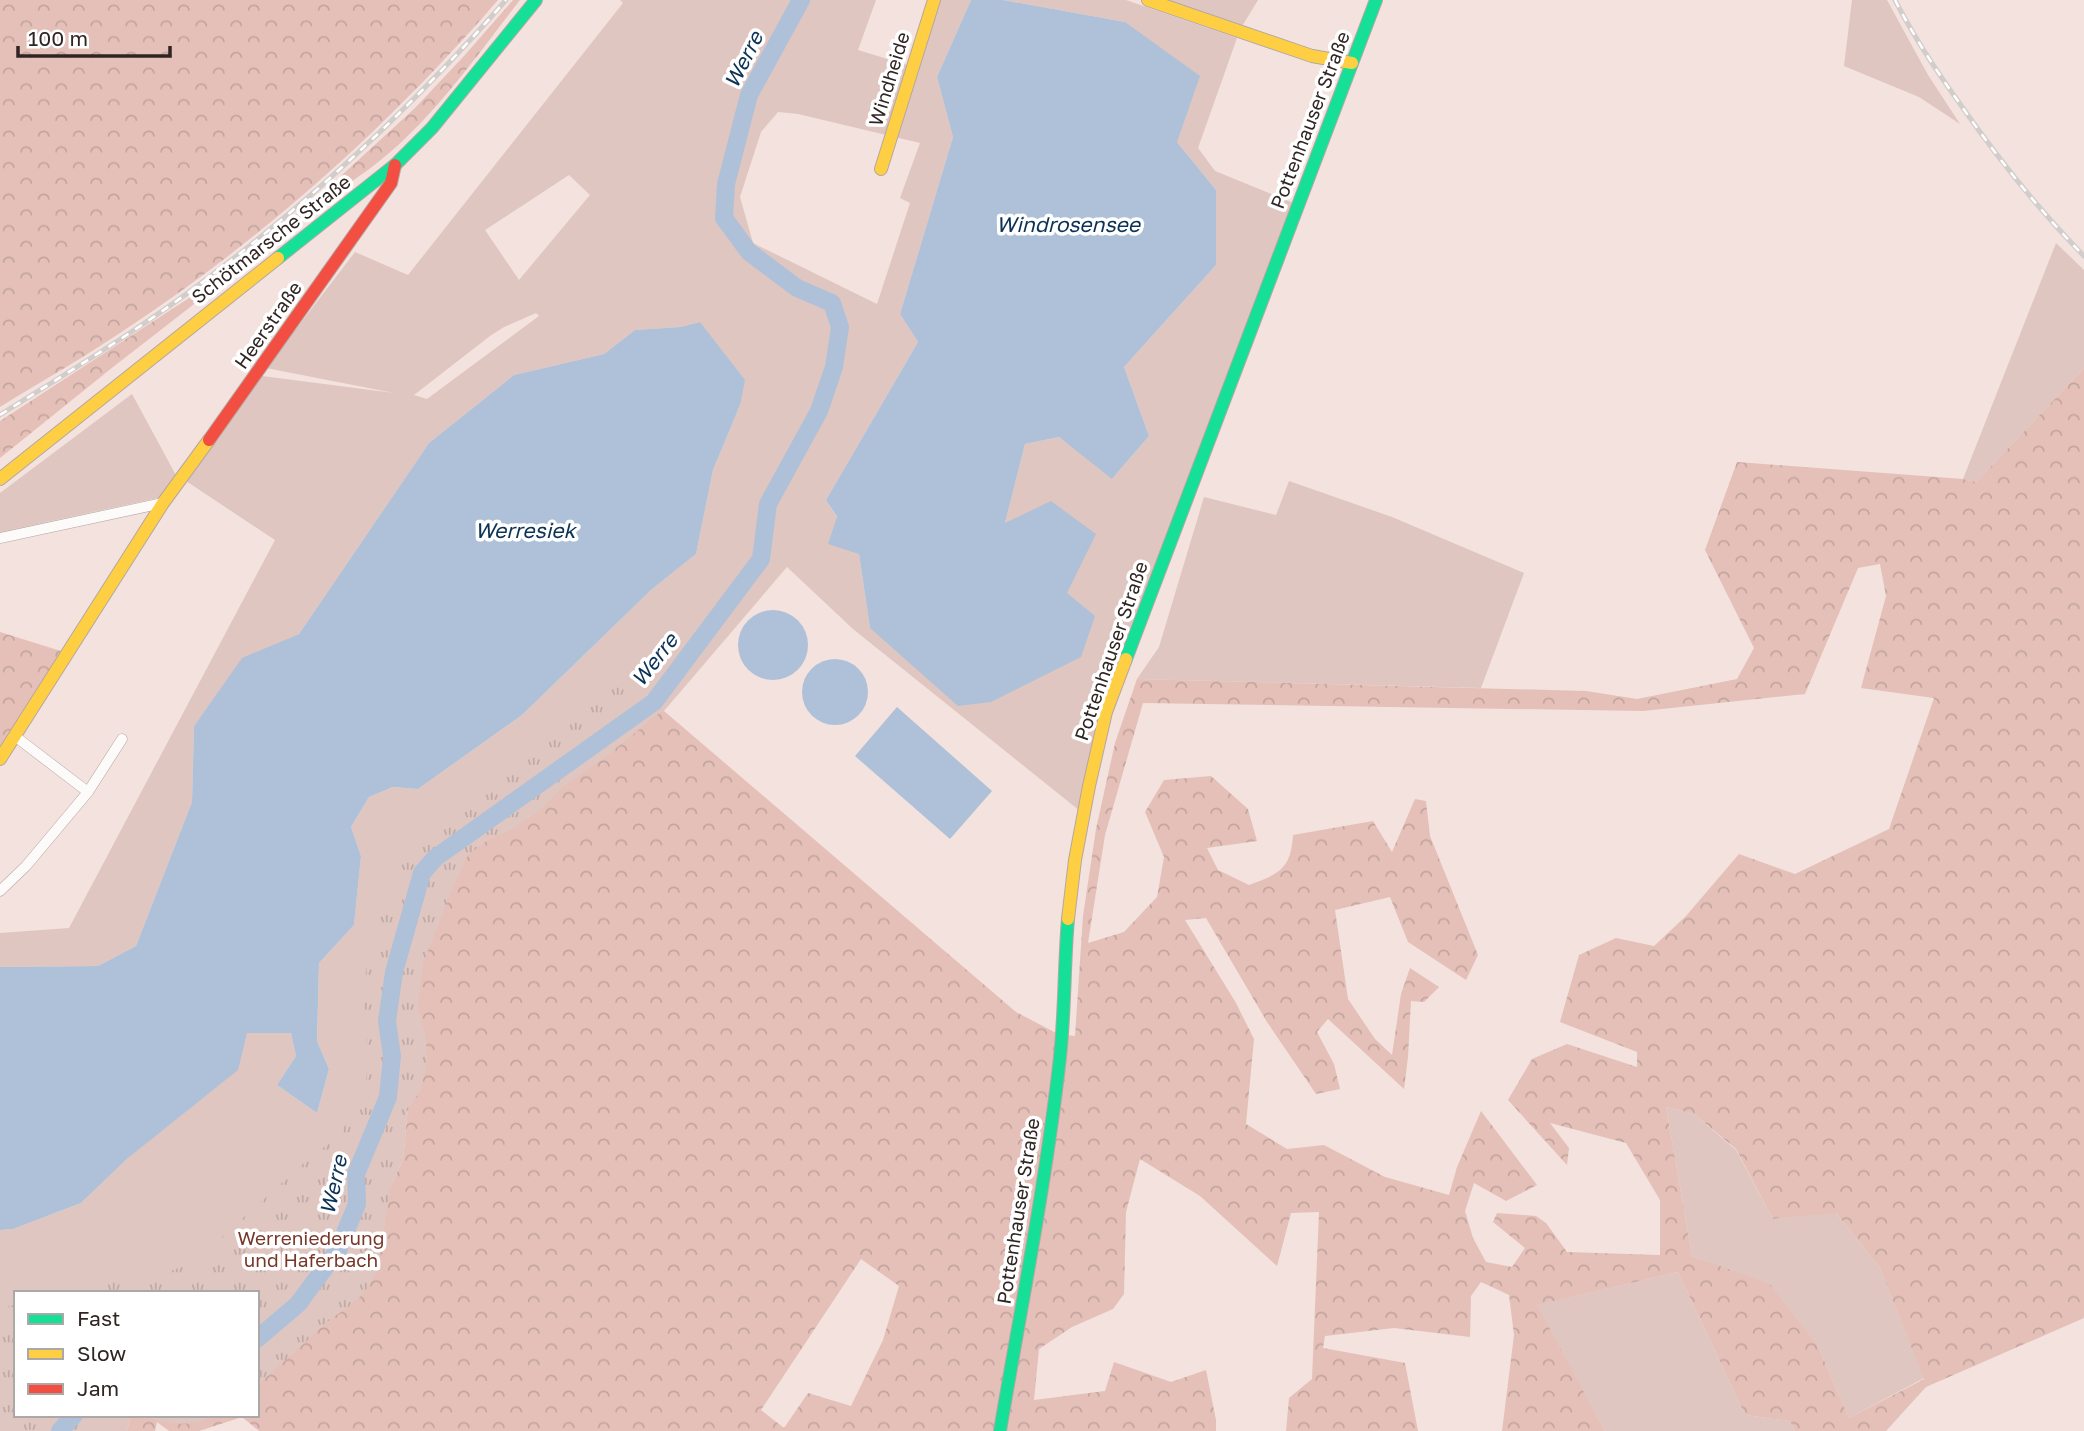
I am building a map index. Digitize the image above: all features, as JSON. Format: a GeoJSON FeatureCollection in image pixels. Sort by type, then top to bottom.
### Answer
{"type":"FeatureCollection","features":[{"type":"Feature","properties":{"kind":"street","name":"Schötmarsche Straße"},"geometry":{"type":"LineString","coordinates":[[0,479],[395,165],[432,128],[536,0]]}},
{"type":"Feature","properties":{"kind":"street","name":"Windheide"},"geometry":{"type":"LineString","coordinates":[[881,169],[934,0]]}},
{"type":"Feature","properties":{"kind":"street"},"geometry":{"type":"LineString","coordinates":[[1148,0],[1312,56],[1352,63]]}},
{"type":"Feature","properties":{"kind":"street","name":"Pottenhauser Straße"},"geometry":{"type":"LineString","coordinates":[[1000,1431],[1053,1118],[1077,839],[1106,712],[1376,0]]}},
{"type":"Feature","properties":{"kind":"street","name":"Heerstraße"},"geometry":{"type":"LineString","coordinates":[[0,759],[163,503],[259,372],[391,183],[395,165]]}},
{"type":"Feature","properties":{"kind":"street"},"geometry":{"type":"LineString","coordinates":[[0,538],[163,503]]}},
{"type":"Feature","properties":{"kind":"street"},"geometry":{"type":"LineString","coordinates":[[16,737],[88,792]]}},
{"type":"Feature","properties":{"kind":"street"},"geometry":{"type":"LineString","coordinates":[[0,891],[26,866],[88,792],[122,739]]}},
{"type":"Feature","properties":{"kind":"green space"},"geometry":{"type":"Polygon","coordinates":[[[0,0],[498,0],[414,91],[276,218],[177,294],[126,329],[0,407],[0,0]]]}},
{"type":"Feature","properties":{"kind":"green space"},"geometry":{"type":"Polygon","coordinates":[[[513,0],[520,0],[464,73],[424,119],[380,161],[113,367],[0,458],[0,421],[206,287],[318,197],[415,108],[513,0]]]}},
{"type":"Feature","properties":{"kind":"green space"},"geometry":{"type":"Polygon","coordinates":[[[620,0],[876,0],[858,50],[907,65],[928,0],[971,0],[937,77],[953,137],[900,314],[918,342],[826,500],[859,554],[870,628],[1066,593],[1005,523],[1025,444],[1059,437],[1113,478],[1149,436],[1124,367],[1216,265],[1216,190],[1177,142],[1125,22],[1003,0],[1126,0],[1237,38],[1198,148],[1215,171],[1296,204],[1116,664],[1080,811],[853,629],[787,567],[664,711],[640,720],[430,878],[403,1160],[324,1325],[259,1294],[259,1291],[14,1291],[14,1417],[130,1417],[127,1431],[0,1431],[0,1230],[13,1229],[81,1203],[128,1158],[247,1033],[291,1033],[296,1056],[277,1085],[317,1113],[329,1069],[317,1041],[319,963],[354,925],[361,856],[351,827],[369,797],[393,787],[418,789],[522,715],[651,590],[696,554],[713,470],[740,405],[700,322],[680,327],[635,330],[604,354],[514,375],[429,443],[299,634],[242,659],[194,726],[192,802],[136,946],[98,966],[0,967],[0,933],[69,928],[275,540],[186,481],[262,376],[394,393],[266,368],[355,252],[408,275],[623,3],[620,0]],[[778,112],[761,132],[740,197],[753,243],[877,304],[910,203],[900,198],[920,143],[798,114],[778,112]],[[569,175],[485,230],[519,280],[590,195],[569,175]],[[536,313],[490,336],[414,395],[427,399],[539,316],[536,313]]]}},
{"type":"Feature","properties":{"kind":"green space"},"geometry":{"type":"Polygon","coordinates":[[[1163,0],[1258,0],[1241,28],[1163,0]]]}},
{"type":"Feature","properties":{"kind":"green space"},"geometry":{"type":"Polygon","coordinates":[[[1852,0],[1887,0],[1928,75],[1960,124],[1919,97],[1844,66],[1852,0]]]}},
{"type":"Feature","properties":{"kind":"green space"},"geometry":{"type":"Polygon","coordinates":[[[2056,243],[2084,270],[2084,368],[1976,482],[1963,479],[2056,243]]]}},
{"type":"Feature","properties":{"kind":"green space"},"geometry":{"type":"Polygon","coordinates":[[[2084,368],[2084,1318],[1926,1387],[1886,1431],[1795,1431],[1790,1421],[1745,1415],[1678,1272],[1537,1305],[1605,1431],[1502,1431],[1514,1335],[1509,1295],[1481,1282],[1471,1296],[1470,1337],[1394,1328],[1325,1336],[1323,1348],[1405,1363],[1418,1431],[1286,1431],[1289,1398],[1312,1379],[1319,1212],[1291,1213],[1277,1266],[1200,1196],[1140,1159],[1126,1212],[1124,1294],[1113,1309],[1072,1327],[1039,1349],[1034,1400],[1105,1391],[1114,1362],[1171,1382],[1206,1370],[1216,1431],[259,1431],[242,1417],[259,1417],[259,1369],[324,1325],[403,1160],[430,878],[640,719],[664,711],[1016,1012],[1058,1034],[1075,1036],[1083,916],[1096,829],[1115,743],[1137,679],[1586,691],[1637,699],[1737,679],[1754,648],[1705,550],[1737,462],[1976,482],[2084,368]],[[1880,564],[1858,568],[1805,694],[1643,711],[1143,703],[1105,835],[1088,943],[1124,932],[1157,897],[1164,857],[1145,812],[1164,780],[1211,776],[1248,809],[1257,841],[1207,848],[1218,870],[1249,885],[1281,869],[1289,856],[1293,835],[1373,821],[1392,852],[1415,799],[1426,801],[1430,836],[1478,955],[1466,980],[1408,942],[1390,897],[1335,910],[1348,999],[1375,1039],[1392,1055],[1401,994],[1410,968],[1439,987],[1424,1002],[1411,1001],[1404,1089],[1328,1019],[1317,1032],[1334,1064],[1340,1089],[1316,1094],[1267,1022],[1206,918],[1185,920],[1236,1003],[1254,1039],[1246,1124],[1287,1149],[1324,1145],[1385,1177],[1449,1195],[1457,1167],[1481,1111],[1537,1185],[1506,1201],[1474,1183],[1465,1211],[1473,1238],[1486,1262],[1512,1267],[1525,1248],[1493,1222],[1497,1213],[1536,1216],[1546,1223],[1567,1252],[1660,1255],[1660,1200],[1626,1143],[1550,1123],[1569,1148],[1567,1165],[1508,1100],[1532,1059],[1567,1044],[1637,1067],[1637,1052],[1560,1022],[1579,955],[1616,938],[1654,946],[1686,916],[1739,854],[1795,874],[1889,829],[1934,698],[1861,688],[1886,596],[1880,564]],[[1666,1107],[1692,1256],[1770,1284],[1817,1344],[1849,1418],[1924,1379],[1880,1268],[1836,1213],[1773,1219],[1736,1149],[1694,1114],[1666,1107]],[[861,1259],[761,1410],[784,1428],[808,1393],[851,1406],[883,1340],[899,1286],[861,1259]]]}},
{"type":"Feature","properties":{"kind":"green space"},"geometry":{"type":"Polygon","coordinates":[[[132,394],[178,479],[158,498],[0,532],[0,493],[132,394]]]}},
{"type":"Feature","properties":{"kind":"green space"},"geometry":{"type":"Polygon","coordinates":[[[1289,481],[1392,517],[1524,573],[1481,688],[1137,679],[1159,647],[1204,497],[1276,515],[1289,481]]]}},
{"type":"Feature","properties":{"kind":"green space"},"geometry":{"type":"Polygon","coordinates":[[[0,632],[64,652],[0,747],[0,632]]]}},
{"type":"Feature","properties":{"kind":"green space","name":"Werreniederung und Haferbach"},"geometry":{"type":"Polygon","coordinates":[[[643,663],[658,669],[643,685],[645,694],[663,710],[562,788],[539,811],[469,854],[462,866],[423,963],[418,1007],[426,1038],[427,1062],[421,1089],[401,1121],[378,1268],[366,1290],[259,1384],[259,1291],[78,1291],[121,1279],[174,1270],[200,1257],[305,1162],[341,1134],[366,1080],[368,1063],[364,1001],[371,946],[388,895],[410,847],[437,815],[510,771],[643,663]]]}},
{"type":"Feature","properties":{"kind":"green space"},"geometry":{"type":"Polygon","coordinates":[[[1666,1107],[1694,1114],[1736,1150],[1773,1219],[1835,1212],[1880,1268],[1924,1378],[1849,1418],[1817,1344],[1770,1285],[1692,1256],[1666,1107]]]}},
{"type":"Feature","properties":{"kind":"green space"},"geometry":{"type":"Polygon","coordinates":[[[1678,1272],[1745,1415],[1790,1421],[1795,1431],[1605,1431],[1536,1305],[1678,1272]]]}},
{"type":"Feature","properties":{"kind":"green space"},"geometry":{"type":"Polygon","coordinates":[[[14,1305],[14,1417],[104,1417],[94,1431],[0,1431],[0,1309],[14,1305]]]}},
{"type":"Feature","properties":{"kind":"green space"},"geometry":{"type":"Polygon","coordinates":[[[130,1417],[242,1417],[199,1431],[169,1431],[157,1422],[155,1431],[127,1431],[130,1417]]]}},
{"type":"Feature","properties":{"kind":"green space"},"geometry":{"type":"Polygon","coordinates":[[[147,1417],[210,1417],[187,1424],[147,1417]]]}},
{"type":"Feature","properties":{"kind":"water","name":"Windrosensee"},"geometry":{"type":"Polygon","coordinates":[[[971,0],[1003,0],[1125,22],[1200,76],[1177,142],[1216,190],[1216,265],[1124,367],[1149,436],[1112,479],[1059,437],[1025,444],[1005,523],[1051,501],[1096,534],[1067,593],[1095,616],[1081,657],[991,702],[958,706],[870,628],[859,554],[828,544],[837,517],[826,500],[918,342],[900,314],[953,137],[937,77],[971,0]]]}},
{"type":"Feature","properties":{"kind":"water","name":"Werresiek"},"geometry":{"type":"Polygon","coordinates":[[[700,322],[745,380],[740,405],[713,470],[696,554],[651,590],[522,715],[418,789],[393,787],[369,797],[351,827],[361,856],[354,925],[319,963],[317,1041],[329,1069],[317,1113],[277,1085],[296,1056],[291,1033],[247,1033],[238,1070],[128,1158],[81,1203],[13,1229],[0,1230],[0,967],[98,966],[136,946],[192,802],[194,726],[242,658],[299,634],[429,443],[514,375],[604,354],[635,330],[680,327],[700,322]]]}},
{"type":"Feature","properties":{"kind":"water"},"geometry":{"type":"Polygon","coordinates":[[[773,610],[792,616],[802,626],[808,645],[802,664],[792,674],[773,680],[754,674],[744,664],[738,645],[744,626],[754,616],[773,610]]]}},
{"type":"Feature","properties":{"kind":"water"},"geometry":{"type":"Polygon","coordinates":[[[828,659],[842,659],[854,664],[863,673],[868,692],[866,705],[859,716],[842,725],[828,725],[816,720],[807,711],[802,699],[802,685],[807,673],[816,664],[828,659]]]}},
{"type":"Feature","properties":{"kind":"water"},"geometry":{"type":"Polygon","coordinates":[[[897,707],[992,791],[950,839],[855,756],[897,707]]]}},
{"type":"Feature","properties":{"kind":"waterway","name":"Werre"},"geometry":{"type":"LineString","coordinates":[[259,1337],[298,1304],[338,1250],[357,1204],[356,1174],[388,1097],[392,1056],[387,1021],[394,972],[422,873],[435,858],[654,702],[761,559],[768,504],[819,411],[834,367],[840,327],[832,303],[797,288],[749,252],[724,218],[726,184],[749,95],[801,0]]}},
{"type":"Feature","properties":{"kind":"waterway","name":"Werre"},"geometry":{"type":"LineString","coordinates":[[60,1431],[72,1417]]}},
{"type":"Feature","properties":{"kind":"railway"},"geometry":{"type":"LineString","coordinates":[[0,415],[158,314],[248,247],[326,181],[401,112],[506,0]]}},
{"type":"Feature","properties":{"kind":"railway"},"geometry":{"type":"LineString","coordinates":[[1895,0],[1933,64],[1987,142],[2033,200],[2084,256]]}},
{"type":"Feature","properties":{"kind":"traffic: fast"},"geometry":{"type":"LineString","coordinates":[[278,258],[395,165],[432,128],[536,0]]}},
{"type":"Feature","properties":{"kind":"traffic: fast"},"geometry":{"type":"LineString","coordinates":[[1126,659],[1376,0]]}},
{"type":"Feature","properties":{"kind":"traffic: fast"},"geometry":{"type":"LineString","coordinates":[[1000,1431],[1054,1104],[1062,1040],[1068,919]]}},
{"type":"Feature","properties":{"kind":"traffic: slow"},"geometry":{"type":"LineString","coordinates":[[881,169],[934,0]]}},
{"type":"Feature","properties":{"kind":"traffic: slow"},"geometry":{"type":"LineString","coordinates":[[1148,0],[1312,56],[1352,63]]}},
{"type":"Feature","properties":{"kind":"traffic: slow"},"geometry":{"type":"LineString","coordinates":[[0,479],[278,258]]}},
{"type":"Feature","properties":{"kind":"traffic: slow"},"geometry":{"type":"LineString","coordinates":[[0,759],[163,503],[209,440]]}},
{"type":"Feature","properties":{"kind":"traffic: slow"},"geometry":{"type":"LineString","coordinates":[[1068,919],[1075,860],[1089,786],[1106,712],[1126,659]]}},
{"type":"Feature","properties":{"kind":"traffic: jam"},"geometry":{"type":"LineString","coordinates":[[209,440],[391,183],[395,165]]}}]}
